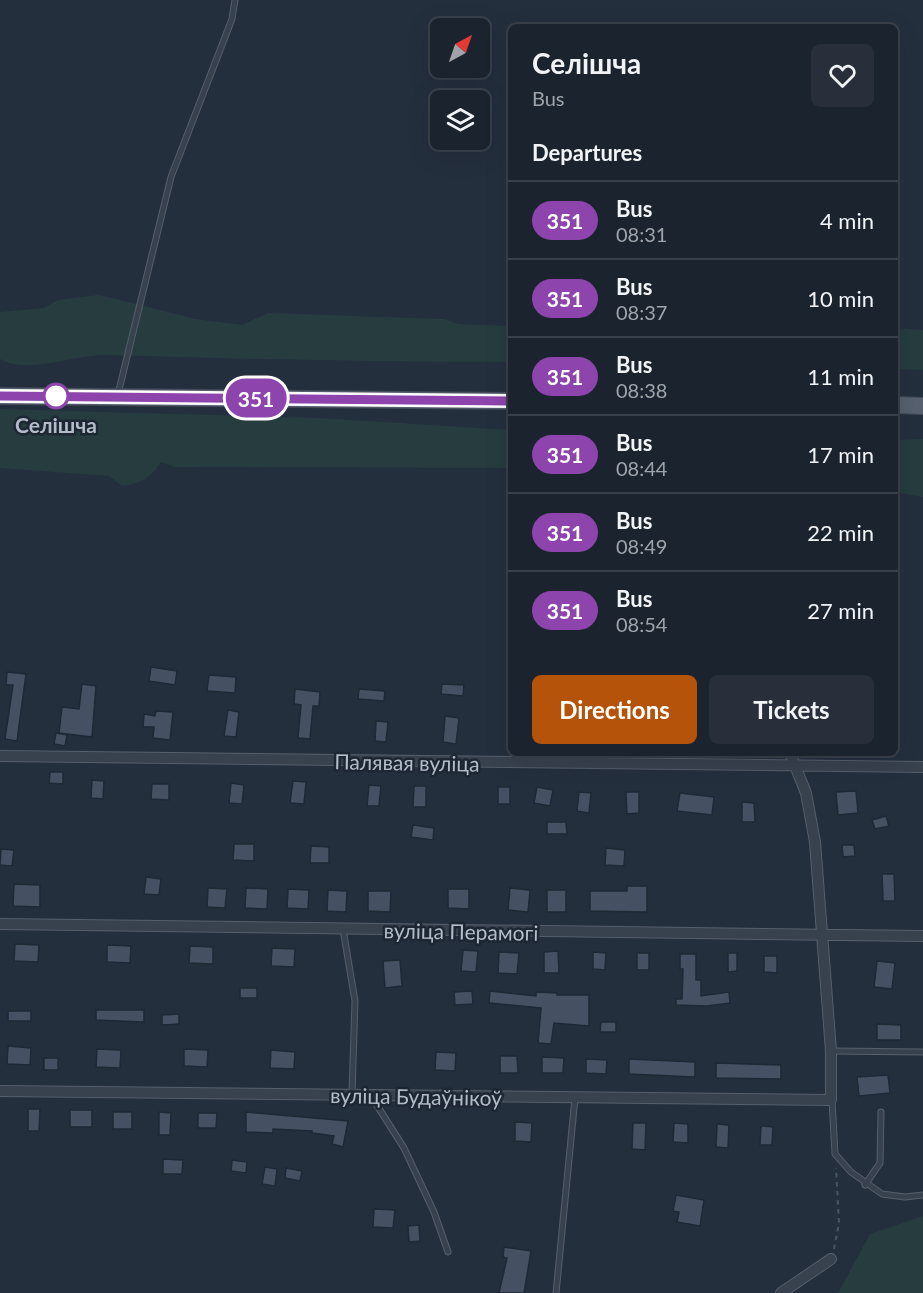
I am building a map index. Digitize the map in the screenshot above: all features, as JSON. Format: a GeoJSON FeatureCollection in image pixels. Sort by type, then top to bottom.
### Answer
{"type":"FeatureCollection","features":[{"type":"Feature","properties":{"kind":"main road"},"geometry":{"type":"LineString","coordinates":[[0,396],[508,401]]}},
{"type":"Feature","properties":{"kind":"main road"},"geometry":{"type":"LineString","coordinates":[[898,405],[923,406]]}},
{"type":"Feature","properties":{"kind":"street","name":"Палявая вуліца"},"geometry":{"type":"LineString","coordinates":[[0,756],[923,767]]}},
{"type":"Feature","properties":{"kind":"street"},"geometry":{"type":"LineString","coordinates":[[791,756],[806,793],[815,842],[831,1051],[831,1100]]}},
{"type":"Feature","properties":{"kind":"street","name":"вуліца Перамогі"},"geometry":{"type":"LineString","coordinates":[[0,924],[923,936]]}},
{"type":"Feature","properties":{"kind":"street","name":"вуліца Будаўнікоў"},"geometry":{"type":"LineString","coordinates":[[0,1091],[831,1100]]}},
{"type":"Feature","properties":{"kind":"street"},"geometry":{"type":"LineString","coordinates":[[781,1293],[831,1259]]}},
{"type":"Feature","properties":{"kind":"lane"},"geometry":{"type":"LineString","coordinates":[[118,396],[171,177],[232,19],[236,0]]}},
{"type":"Feature","properties":{"kind":"lane"},"geometry":{"type":"LineString","coordinates":[[343,929],[355,1001],[352,1095]]}},
{"type":"Feature","properties":{"kind":"lane"},"geometry":{"type":"LineString","coordinates":[[831,1051],[923,1052]]}},
{"type":"Feature","properties":{"kind":"lane"},"geometry":{"type":"LineString","coordinates":[[370,1095],[404,1148],[434,1212],[447,1252]]}},
{"type":"Feature","properties":{"kind":"lane"},"geometry":{"type":"LineString","coordinates":[[556,1293],[575,1097]]}},
{"type":"Feature","properties":{"kind":"lane"},"geometry":{"type":"LineString","coordinates":[[831,1100],[835,1154],[865,1185],[882,1194],[905,1197],[923,1195]]}},
{"type":"Feature","properties":{"kind":"lane"},"geometry":{"type":"LineString","coordinates":[[865,1185],[880,1163],[880,1112]]}},
{"type":"Feature","properties":{"kind":"path"},"geometry":{"type":"LineString","coordinates":[[831,1259],[839,1223],[835,1154]]}},
{"type":"Feature","properties":{"kind":"green space"},"geometry":{"type":"Polygon","coordinates":[[[99,295],[195,319],[242,325],[268,313],[443,319],[459,324],[508,326],[508,362],[107,355],[23,365],[0,359],[0,312],[44,308],[58,300],[99,295]]]}},
{"type":"Feature","properties":{"kind":"green space"},"geometry":{"type":"Polygon","coordinates":[[[898,328],[923,330],[923,370],[898,369],[898,328]]]}},
{"type":"Feature","properties":{"kind":"green space"},"geometry":{"type":"Polygon","coordinates":[[[0,409],[320,418],[508,430],[508,468],[175,467],[161,462],[145,479],[122,486],[109,476],[0,468],[0,409]]]}},
{"type":"Feature","properties":{"kind":"green space"},"geometry":{"type":"Polygon","coordinates":[[[923,439],[923,497],[898,492],[898,440],[923,439]]]}},
{"type":"Feature","properties":{"kind":"green space"},"geometry":{"type":"Polygon","coordinates":[[[923,1216],[923,1293],[838,1293],[870,1234],[923,1216]]]}},
{"type":"Feature","properties":{"kind":"building"},"geometry":{"type":"Polygon","coordinates":[[[151,667],[177,671],[175,685],[149,681],[151,667]]]}},
{"type":"Feature","properties":{"kind":"building"},"geometry":{"type":"Polygon","coordinates":[[[7,672],[26,674],[17,741],[5,739],[13,685],[6,685],[7,672]]]}},
{"type":"Feature","properties":{"kind":"building"},"geometry":{"type":"Polygon","coordinates":[[[209,675],[236,677],[235,693],[207,691],[209,675]]]}},
{"type":"Feature","properties":{"kind":"building"},"geometry":{"type":"Polygon","coordinates":[[[82,684],[96,686],[92,737],[59,733],[62,707],[79,709],[82,684]]]}},
{"type":"Feature","properties":{"kind":"building"},"geometry":{"type":"Polygon","coordinates":[[[442,684],[464,685],[463,696],[441,694],[442,684]]]}},
{"type":"Feature","properties":{"kind":"building"},"geometry":{"type":"Polygon","coordinates":[[[295,689],[320,692],[319,706],[313,706],[310,739],[298,738],[301,705],[294,704],[295,689]]]}},
{"type":"Feature","properties":{"kind":"building"},"geometry":{"type":"Polygon","coordinates":[[[359,689],[385,691],[384,701],[358,699],[359,689]]]}},
{"type":"Feature","properties":{"kind":"building"},"geometry":{"type":"Polygon","coordinates":[[[228,710],[239,712],[236,737],[224,736],[228,710]]]}},
{"type":"Feature","properties":{"kind":"building"},"geometry":{"type":"Polygon","coordinates":[[[156,711],[173,712],[170,740],[153,738],[154,727],[143,727],[144,714],[155,716],[156,711]]]}},
{"type":"Feature","properties":{"kind":"building"},"geometry":{"type":"Polygon","coordinates":[[[445,716],[459,718],[456,744],[443,742],[445,716]]]}},
{"type":"Feature","properties":{"kind":"building"},"geometry":{"type":"Polygon","coordinates":[[[376,721],[388,722],[386,742],[375,741],[376,721]]]}},
{"type":"Feature","properties":{"kind":"building"},"geometry":{"type":"Polygon","coordinates":[[[56,733],[67,735],[65,746],[54,744],[56,733]]]}},
{"type":"Feature","properties":{"kind":"building"},"geometry":{"type":"Polygon","coordinates":[[[50,772],[63,772],[63,784],[49,783],[50,772]]]}},
{"type":"Feature","properties":{"kind":"building"},"geometry":{"type":"Polygon","coordinates":[[[92,780],[104,781],[103,799],[91,798],[92,780]]]}},
{"type":"Feature","properties":{"kind":"building"},"geometry":{"type":"Polygon","coordinates":[[[293,781],[306,782],[304,804],[290,803],[293,781]]]}},
{"type":"Feature","properties":{"kind":"building"},"geometry":{"type":"Polygon","coordinates":[[[231,783],[244,785],[242,804],[229,803],[231,783]]]}},
{"type":"Feature","properties":{"kind":"building"},"geometry":{"type":"Polygon","coordinates":[[[152,784],[169,784],[169,800],[151,799],[152,784]]]}},
{"type":"Feature","properties":{"kind":"building"},"geometry":{"type":"Polygon","coordinates":[[[369,785],[381,786],[379,806],[367,806],[369,785]]]}},
{"type":"Feature","properties":{"kind":"building"},"geometry":{"type":"Polygon","coordinates":[[[414,786],[426,786],[426,807],[413,807],[414,786]]]}},
{"type":"Feature","properties":{"kind":"building"},"geometry":{"type":"Polygon","coordinates":[[[498,787],[510,787],[510,804],[498,804],[498,787]]]}},
{"type":"Feature","properties":{"kind":"building"},"geometry":{"type":"Polygon","coordinates":[[[537,787],[553,790],[550,806],[534,803],[537,787]]]}},
{"type":"Feature","properties":{"kind":"building"},"geometry":{"type":"Polygon","coordinates":[[[856,791],[858,813],[838,815],[836,792],[856,791]]]}},
{"type":"Feature","properties":{"kind":"building"},"geometry":{"type":"Polygon","coordinates":[[[579,792],[591,793],[589,813],[577,811],[579,792]]]}},
{"type":"Feature","properties":{"kind":"building"},"geometry":{"type":"Polygon","coordinates":[[[626,792],[639,792],[639,813],[627,814],[626,792]]]}},
{"type":"Feature","properties":{"kind":"building"},"geometry":{"type":"Polygon","coordinates":[[[680,793],[714,797],[712,815],[677,811],[680,793]]]}},
{"type":"Feature","properties":{"kind":"building"},"geometry":{"type":"Polygon","coordinates":[[[742,802],[754,803],[755,822],[742,822],[742,802]]]}},
{"type":"Feature","properties":{"kind":"building"},"geometry":{"type":"Polygon","coordinates":[[[886,816],[889,826],[875,829],[872,820],[886,816]]]}},
{"type":"Feature","properties":{"kind":"building"},"geometry":{"type":"Polygon","coordinates":[[[547,822],[566,822],[567,834],[547,834],[547,822]]]}},
{"type":"Feature","properties":{"kind":"building"},"geometry":{"type":"Polygon","coordinates":[[[413,825],[434,828],[433,840],[411,837],[413,825]]]}},
{"type":"Feature","properties":{"kind":"building"},"geometry":{"type":"Polygon","coordinates":[[[234,844],[254,844],[254,861],[233,860],[234,844]]]}},
{"type":"Feature","properties":{"kind":"building"},"geometry":{"type":"Polygon","coordinates":[[[842,845],[854,845],[855,856],[843,857],[842,845]]]}},
{"type":"Feature","properties":{"kind":"building"},"geometry":{"type":"Polygon","coordinates":[[[311,846],[329,847],[329,863],[310,863],[311,846]]]}},
{"type":"Feature","properties":{"kind":"building"},"geometry":{"type":"Polygon","coordinates":[[[606,848],[625,850],[624,866],[605,865],[606,848]]]}},
{"type":"Feature","properties":{"kind":"building"},"geometry":{"type":"Polygon","coordinates":[[[1,849],[14,850],[12,866],[0,865],[1,849]]]}},
{"type":"Feature","properties":{"kind":"building"},"geometry":{"type":"Polygon","coordinates":[[[882,874],[894,874],[895,901],[883,901],[882,874]]]}},
{"type":"Feature","properties":{"kind":"building"},"geometry":{"type":"Polygon","coordinates":[[[146,877],[161,879],[159,895],[144,894],[146,877]]]}},
{"type":"Feature","properties":{"kind":"building"},"geometry":{"type":"Polygon","coordinates":[[[14,884],[40,885],[40,907],[13,906],[14,884]]]}},
{"type":"Feature","properties":{"kind":"building"},"geometry":{"type":"Polygon","coordinates":[[[627,886],[647,886],[647,912],[590,911],[590,891],[627,891],[627,886]]]}},
{"type":"Feature","properties":{"kind":"building"},"geometry":{"type":"Polygon","coordinates":[[[208,888],[227,889],[225,908],[207,907],[208,888]]]}},
{"type":"Feature","properties":{"kind":"building"},"geometry":{"type":"Polygon","coordinates":[[[246,888],[268,889],[267,909],[245,908],[246,888]]]}},
{"type":"Feature","properties":{"kind":"building"},"geometry":{"type":"Polygon","coordinates":[[[510,888],[530,890],[528,912],[508,910],[510,888]]]}},
{"type":"Feature","properties":{"kind":"building"},"geometry":{"type":"Polygon","coordinates":[[[288,889],[309,890],[308,909],[287,908],[288,889]]]}},
{"type":"Feature","properties":{"kind":"building"},"geometry":{"type":"Polygon","coordinates":[[[448,889],[469,889],[469,909],[448,908],[448,889]]]}},
{"type":"Feature","properties":{"kind":"building"},"geometry":{"type":"Polygon","coordinates":[[[328,890],[347,891],[346,912],[327,911],[328,890]]]}},
{"type":"Feature","properties":{"kind":"building"},"geometry":{"type":"Polygon","coordinates":[[[547,890],[566,890],[566,912],[547,912],[547,890]]]}},
{"type":"Feature","properties":{"kind":"building"},"geometry":{"type":"Polygon","coordinates":[[[368,891],[391,891],[390,912],[368,911],[368,891]]]}},
{"type":"Feature","properties":{"kind":"building"},"geometry":{"type":"Polygon","coordinates":[[[15,944],[39,945],[38,962],[14,961],[15,944]]]}},
{"type":"Feature","properties":{"kind":"building"},"geometry":{"type":"Polygon","coordinates":[[[107,945],[131,946],[130,963],[107,962],[107,945]]]}},
{"type":"Feature","properties":{"kind":"building"},"geometry":{"type":"Polygon","coordinates":[[[190,946],[213,947],[213,964],[189,963],[190,946]]]}},
{"type":"Feature","properties":{"kind":"building"},"geometry":{"type":"Polygon","coordinates":[[[272,948],[295,949],[294,967],[271,966],[272,948]]]}},
{"type":"Feature","properties":{"kind":"building"},"geometry":{"type":"Polygon","coordinates":[[[463,950],[478,951],[476,972],[461,971],[463,950]]]}},
{"type":"Feature","properties":{"kind":"building"},"geometry":{"type":"Polygon","coordinates":[[[558,951],[559,973],[544,973],[544,952],[558,951]]]}},
{"type":"Feature","properties":{"kind":"building"},"geometry":{"type":"Polygon","coordinates":[[[499,952],[519,953],[517,974],[498,973],[499,952]]]}},
{"type":"Feature","properties":{"kind":"building"},"geometry":{"type":"Polygon","coordinates":[[[593,952],[606,953],[605,970],[593,969],[593,952]]]}},
{"type":"Feature","properties":{"kind":"building"},"geometry":{"type":"Polygon","coordinates":[[[637,953],[649,953],[649,970],[637,970],[637,953]]]}},
{"type":"Feature","properties":{"kind":"building"},"geometry":{"type":"Polygon","coordinates":[[[728,953],[737,953],[737,971],[728,972],[728,953]]]}},
{"type":"Feature","properties":{"kind":"building"},"geometry":{"type":"Polygon","coordinates":[[[680,954],[696,954],[696,980],[701,980],[701,996],[729,992],[730,1003],[707,1006],[676,1005],[676,999],[682,999],[683,969],[680,969],[680,954]]]}},
{"type":"Feature","properties":{"kind":"building"},"geometry":{"type":"Polygon","coordinates":[[[764,956],[777,956],[777,973],[764,972],[764,956]]]}},
{"type":"Feature","properties":{"kind":"building"},"geometry":{"type":"Polygon","coordinates":[[[400,960],[402,986],[385,988],[383,961],[400,960]]]}},
{"type":"Feature","properties":{"kind":"building"},"geometry":{"type":"Polygon","coordinates":[[[877,961],[895,963],[892,989],[874,987],[877,961]]]}},
{"type":"Feature","properties":{"kind":"building"},"geometry":{"type":"Polygon","coordinates":[[[240,988],[257,988],[257,998],[240,998],[240,988]]]}},
{"type":"Feature","properties":{"kind":"building"},"geometry":{"type":"Polygon","coordinates":[[[472,991],[473,1004],[455,1005],[454,992],[472,991]]]}},
{"type":"Feature","properties":{"kind":"building"},"geometry":{"type":"Polygon","coordinates":[[[490,991],[536,996],[536,992],[557,993],[557,995],[589,995],[589,1026],[554,1023],[551,1044],[538,1043],[541,1008],[489,1003],[490,991]]]}},
{"type":"Feature","properties":{"kind":"building"},"geometry":{"type":"Polygon","coordinates":[[[96,1010],[144,1010],[144,1022],[96,1020],[96,1010]]]}},
{"type":"Feature","properties":{"kind":"building"},"geometry":{"type":"Polygon","coordinates":[[[8,1011],[31,1011],[31,1021],[8,1021],[8,1011]]]}},
{"type":"Feature","properties":{"kind":"building"},"geometry":{"type":"Polygon","coordinates":[[[179,1014],[179,1024],[162,1025],[162,1015],[179,1014]]]}},
{"type":"Feature","properties":{"kind":"building"},"geometry":{"type":"Polygon","coordinates":[[[601,1022],[616,1022],[616,1032],[600,1032],[601,1022]]]}},
{"type":"Feature","properties":{"kind":"building"},"geometry":{"type":"Polygon","coordinates":[[[877,1024],[901,1025],[901,1040],[877,1040],[877,1024]]]}},
{"type":"Feature","properties":{"kind":"building"},"geometry":{"type":"Polygon","coordinates":[[[8,1046],[31,1048],[30,1065],[7,1064],[8,1046]]]}},
{"type":"Feature","properties":{"kind":"building"},"geometry":{"type":"Polygon","coordinates":[[[97,1049],[121,1050],[120,1068],[96,1067],[97,1049]]]}},
{"type":"Feature","properties":{"kind":"building"},"geometry":{"type":"Polygon","coordinates":[[[184,1049],[208,1050],[207,1067],[184,1066],[184,1049]]]}},
{"type":"Feature","properties":{"kind":"building"},"geometry":{"type":"Polygon","coordinates":[[[271,1050],[295,1052],[294,1069],[270,1068],[271,1050]]]}},
{"type":"Feature","properties":{"kind":"building"},"geometry":{"type":"Polygon","coordinates":[[[436,1052],[456,1053],[455,1071],[435,1070],[436,1052]]]}},
{"type":"Feature","properties":{"kind":"building"},"geometry":{"type":"Polygon","coordinates":[[[500,1056],[517,1056],[518,1073],[500,1073],[500,1056]]]}},
{"type":"Feature","properties":{"kind":"building"},"geometry":{"type":"Polygon","coordinates":[[[542,1057],[564,1058],[563,1073],[542,1073],[542,1057]]]}},
{"type":"Feature","properties":{"kind":"building"},"geometry":{"type":"Polygon","coordinates":[[[44,1058],[58,1058],[58,1070],[44,1070],[44,1058]]]}},
{"type":"Feature","properties":{"kind":"building"},"geometry":{"type":"Polygon","coordinates":[[[586,1059],[607,1060],[606,1074],[586,1073],[586,1059]]]}},
{"type":"Feature","properties":{"kind":"building"},"geometry":{"type":"Polygon","coordinates":[[[629,1059],[695,1062],[695,1077],[629,1074],[629,1059]]]}},
{"type":"Feature","properties":{"kind":"building"},"geometry":{"type":"Polygon","coordinates":[[[716,1063],[781,1065],[781,1079],[716,1078],[716,1063]]]}},
{"type":"Feature","properties":{"kind":"building"},"geometry":{"type":"Polygon","coordinates":[[[888,1075],[890,1093],[859,1096],[857,1077],[888,1075]]]}},
{"type":"Feature","properties":{"kind":"building"},"geometry":{"type":"Polygon","coordinates":[[[28,1109],[40,1109],[39,1131],[28,1131],[28,1109]]]}},
{"type":"Feature","properties":{"kind":"building"},"geometry":{"type":"Polygon","coordinates":[[[70,1110],[92,1110],[92,1127],[70,1127],[70,1110]]]}},
{"type":"Feature","properties":{"kind":"building"},"geometry":{"type":"Polygon","coordinates":[[[113,1112],[132,1112],[132,1129],[113,1129],[113,1112]]]}},
{"type":"Feature","properties":{"kind":"building"},"geometry":{"type":"Polygon","coordinates":[[[159,1112],[171,1113],[170,1135],[159,1135],[159,1112]]]}},
{"type":"Feature","properties":{"kind":"building"},"geometry":{"type":"Polygon","coordinates":[[[246,1112],[348,1121],[343,1147],[332,1144],[334,1136],[312,1133],[312,1131],[273,1129],[273,1133],[246,1132],[246,1112]]]}},
{"type":"Feature","properties":{"kind":"building"},"geometry":{"type":"Polygon","coordinates":[[[198,1113],[217,1113],[216,1128],[198,1128],[198,1113]]]}},
{"type":"Feature","properties":{"kind":"building"},"geometry":{"type":"Polygon","coordinates":[[[515,1122],[532,1123],[531,1142],[515,1141],[515,1122]]]}},
{"type":"Feature","properties":{"kind":"building"},"geometry":{"type":"Polygon","coordinates":[[[633,1123],[646,1123],[645,1150],[632,1149],[633,1123]]]}},
{"type":"Feature","properties":{"kind":"building"},"geometry":{"type":"Polygon","coordinates":[[[674,1123],[688,1124],[688,1143],[673,1142],[674,1123]]]}},
{"type":"Feature","properties":{"kind":"building"},"geometry":{"type":"Polygon","coordinates":[[[717,1124],[729,1125],[728,1148],[716,1147],[717,1124]]]}},
{"type":"Feature","properties":{"kind":"building"},"geometry":{"type":"Polygon","coordinates":[[[761,1126],[773,1127],[772,1145],[760,1145],[761,1126]]]}},
{"type":"Feature","properties":{"kind":"building"},"geometry":{"type":"Polygon","coordinates":[[[163,1159],[183,1160],[182,1174],[163,1174],[163,1159]]]}},
{"type":"Feature","properties":{"kind":"building"},"geometry":{"type":"Polygon","coordinates":[[[232,1160],[247,1162],[246,1173],[231,1171],[232,1160]]]}},
{"type":"Feature","properties":{"kind":"building"},"geometry":{"type":"Polygon","coordinates":[[[265,1167],[277,1169],[275,1186],[262,1184],[265,1167]]]}},
{"type":"Feature","properties":{"kind":"building"},"geometry":{"type":"Polygon","coordinates":[[[286,1168],[302,1171],[300,1181],[285,1178],[286,1168]]]}},
{"type":"Feature","properties":{"kind":"building"},"geometry":{"type":"Polygon","coordinates":[[[676,1195],[704,1200],[700,1226],[677,1222],[679,1212],[673,1211],[676,1195]]]}},
{"type":"Feature","properties":{"kind":"building"},"geometry":{"type":"Polygon","coordinates":[[[374,1209],[395,1210],[393,1228],[373,1227],[374,1209]]]}},
{"type":"Feature","properties":{"kind":"building"},"geometry":{"type":"Polygon","coordinates":[[[419,1225],[420,1241],[409,1242],[408,1226],[419,1225]]]}},
{"type":"Feature","properties":{"kind":"building"},"geometry":{"type":"Polygon","coordinates":[[[504,1247],[531,1251],[524,1293],[499,1293],[507,1258],[503,1257],[504,1247]]]}},
{"type":"Feature","properties":{"kind":"bus line","name":"351"},"geometry":{"type":"LineString","coordinates":[[0,396],[508,401]]}},
{"type":"Feature","properties":{"kind":"place","name":"Селішча"},"geometry":{"type":"Point","coordinates":[56,396]}}]}
